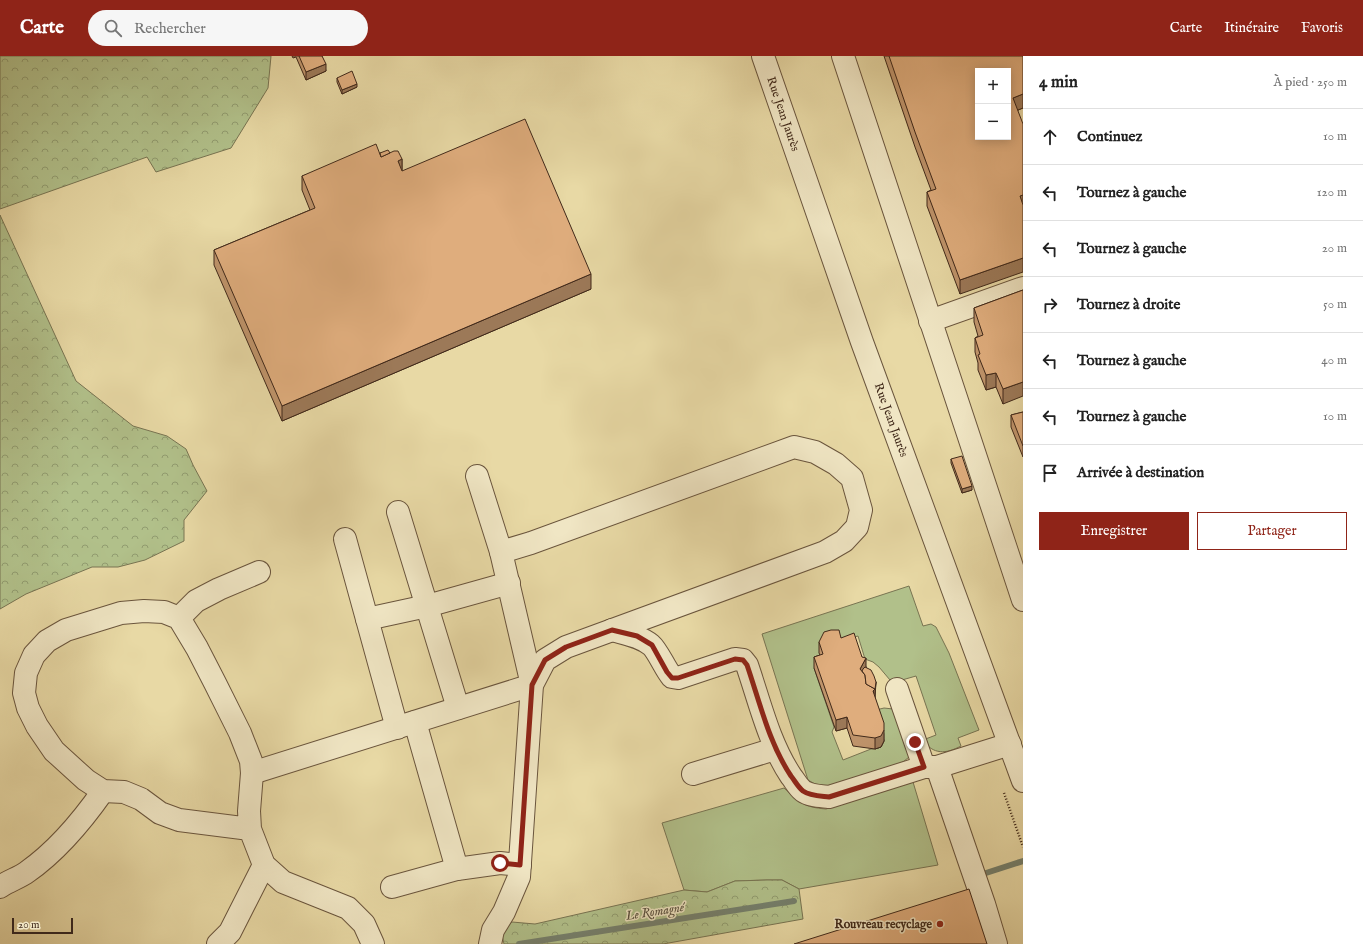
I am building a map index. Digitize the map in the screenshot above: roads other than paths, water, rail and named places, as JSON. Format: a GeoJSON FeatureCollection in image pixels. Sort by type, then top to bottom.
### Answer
{"type":"FeatureCollection","features":[{"type":"Feature","properties":{"kind":"street","name":"Rue Jean Jaurès"},"geometry":{"type":"LineString","coordinates":[[763,56],[862,342],[1023,781]]}},
{"type":"Feature","properties":{"kind":"street"},"geometry":{"type":"LineString","coordinates":[[843,56],[930,322],[1022,594]]}},
{"type":"Feature","properties":{"kind":"street"},"geometry":{"type":"LineString","coordinates":[[930,322],[1023,288]]}},
{"type":"Feature","properties":{"kind":"street"},"geometry":{"type":"LineString","coordinates":[[252,773],[532,685],[545,660],[566,647],[825,552],[844,541],[857,527],[861,510],[852,478],[836,464],[815,452],[794,447],[531,543],[501,552]]}},
{"type":"Feature","properties":{"kind":"street"},"geometry":{"type":"LineString","coordinates":[[477,476],[501,552],[532,685],[519,877],[504,912],[493,930],[490,944]]}},
{"type":"Feature","properties":{"kind":"street"},"geometry":{"type":"LineString","coordinates":[[398,512],[458,708]]}},
{"type":"Feature","properties":{"kind":"street"},"geometry":{"type":"LineString","coordinates":[[345,539],[367,619],[457,869]]}},
{"type":"Feature","properties":{"kind":"street"},"geometry":{"type":"LineString","coordinates":[[179,618],[196,601],[219,589],[259,572]]}},
{"type":"Feature","properties":{"kind":"street"},"geometry":{"type":"LineString","coordinates":[[367,619],[427,606],[509,583]]}},
{"type":"Feature","properties":{"kind":"street"},"geometry":{"type":"LineString","coordinates":[[250,829],[179,820],[160,813],[140,799],[124,792],[103,791],[86,780],[54,750],[37,726],[28,708],[24,692],[26,674],[34,655],[47,641],[66,630],[122,613],[144,611],[164,612],[179,618],[197,648],[240,733],[251,761],[252,773],[249,811],[250,829],[264,865],[283,882],[348,908],[364,924],[372,944]]}},
{"type":"Feature","properties":{"kind":"street"},"geometry":{"type":"LineString","coordinates":[[612,630],[637,636],[652,645],[672,678],[678,678],[735,659],[743,660],[747,665],[775,749],[783,764],[796,783],[804,791],[816,796],[829,797],[1010,744]]}},
{"type":"Feature","properties":{"kind":"street"},"geometry":{"type":"LineString","coordinates":[[897,689],[930,767],[984,904],[996,944]]}},
{"type":"Feature","properties":{"kind":"street"},"geometry":{"type":"LineString","coordinates":[[693,774],[775,749]]}},
{"type":"Feature","properties":{"kind":"street"},"geometry":{"type":"LineString","coordinates":[[0,887],[26,873],[51,852],[85,816],[103,791]]}},
{"type":"Feature","properties":{"kind":"street"},"geometry":{"type":"LineString","coordinates":[[392,887],[457,869],[500,863],[520,865]]}},
{"type":"Feature","properties":{"kind":"street"},"geometry":{"type":"LineString","coordinates":[[218,944],[230,932],[264,865]]}},
{"type":"Feature","properties":{"kind":"waterway","name":"Le Romagné"},"geometry":{"type":"LineString","coordinates":[[986,873],[1023,861]]}},
{"type":"Feature","properties":{"kind":"waterway","name":"Le Romagné"},"geometry":{"type":"LineString","coordinates":[[519,944],[794,901]]}},
{"type":"Feature","properties":{"kind":"place","name":"Rouvreau recyclage"},"geometry":{"type":"Point","coordinates":[940,924]}}]}
